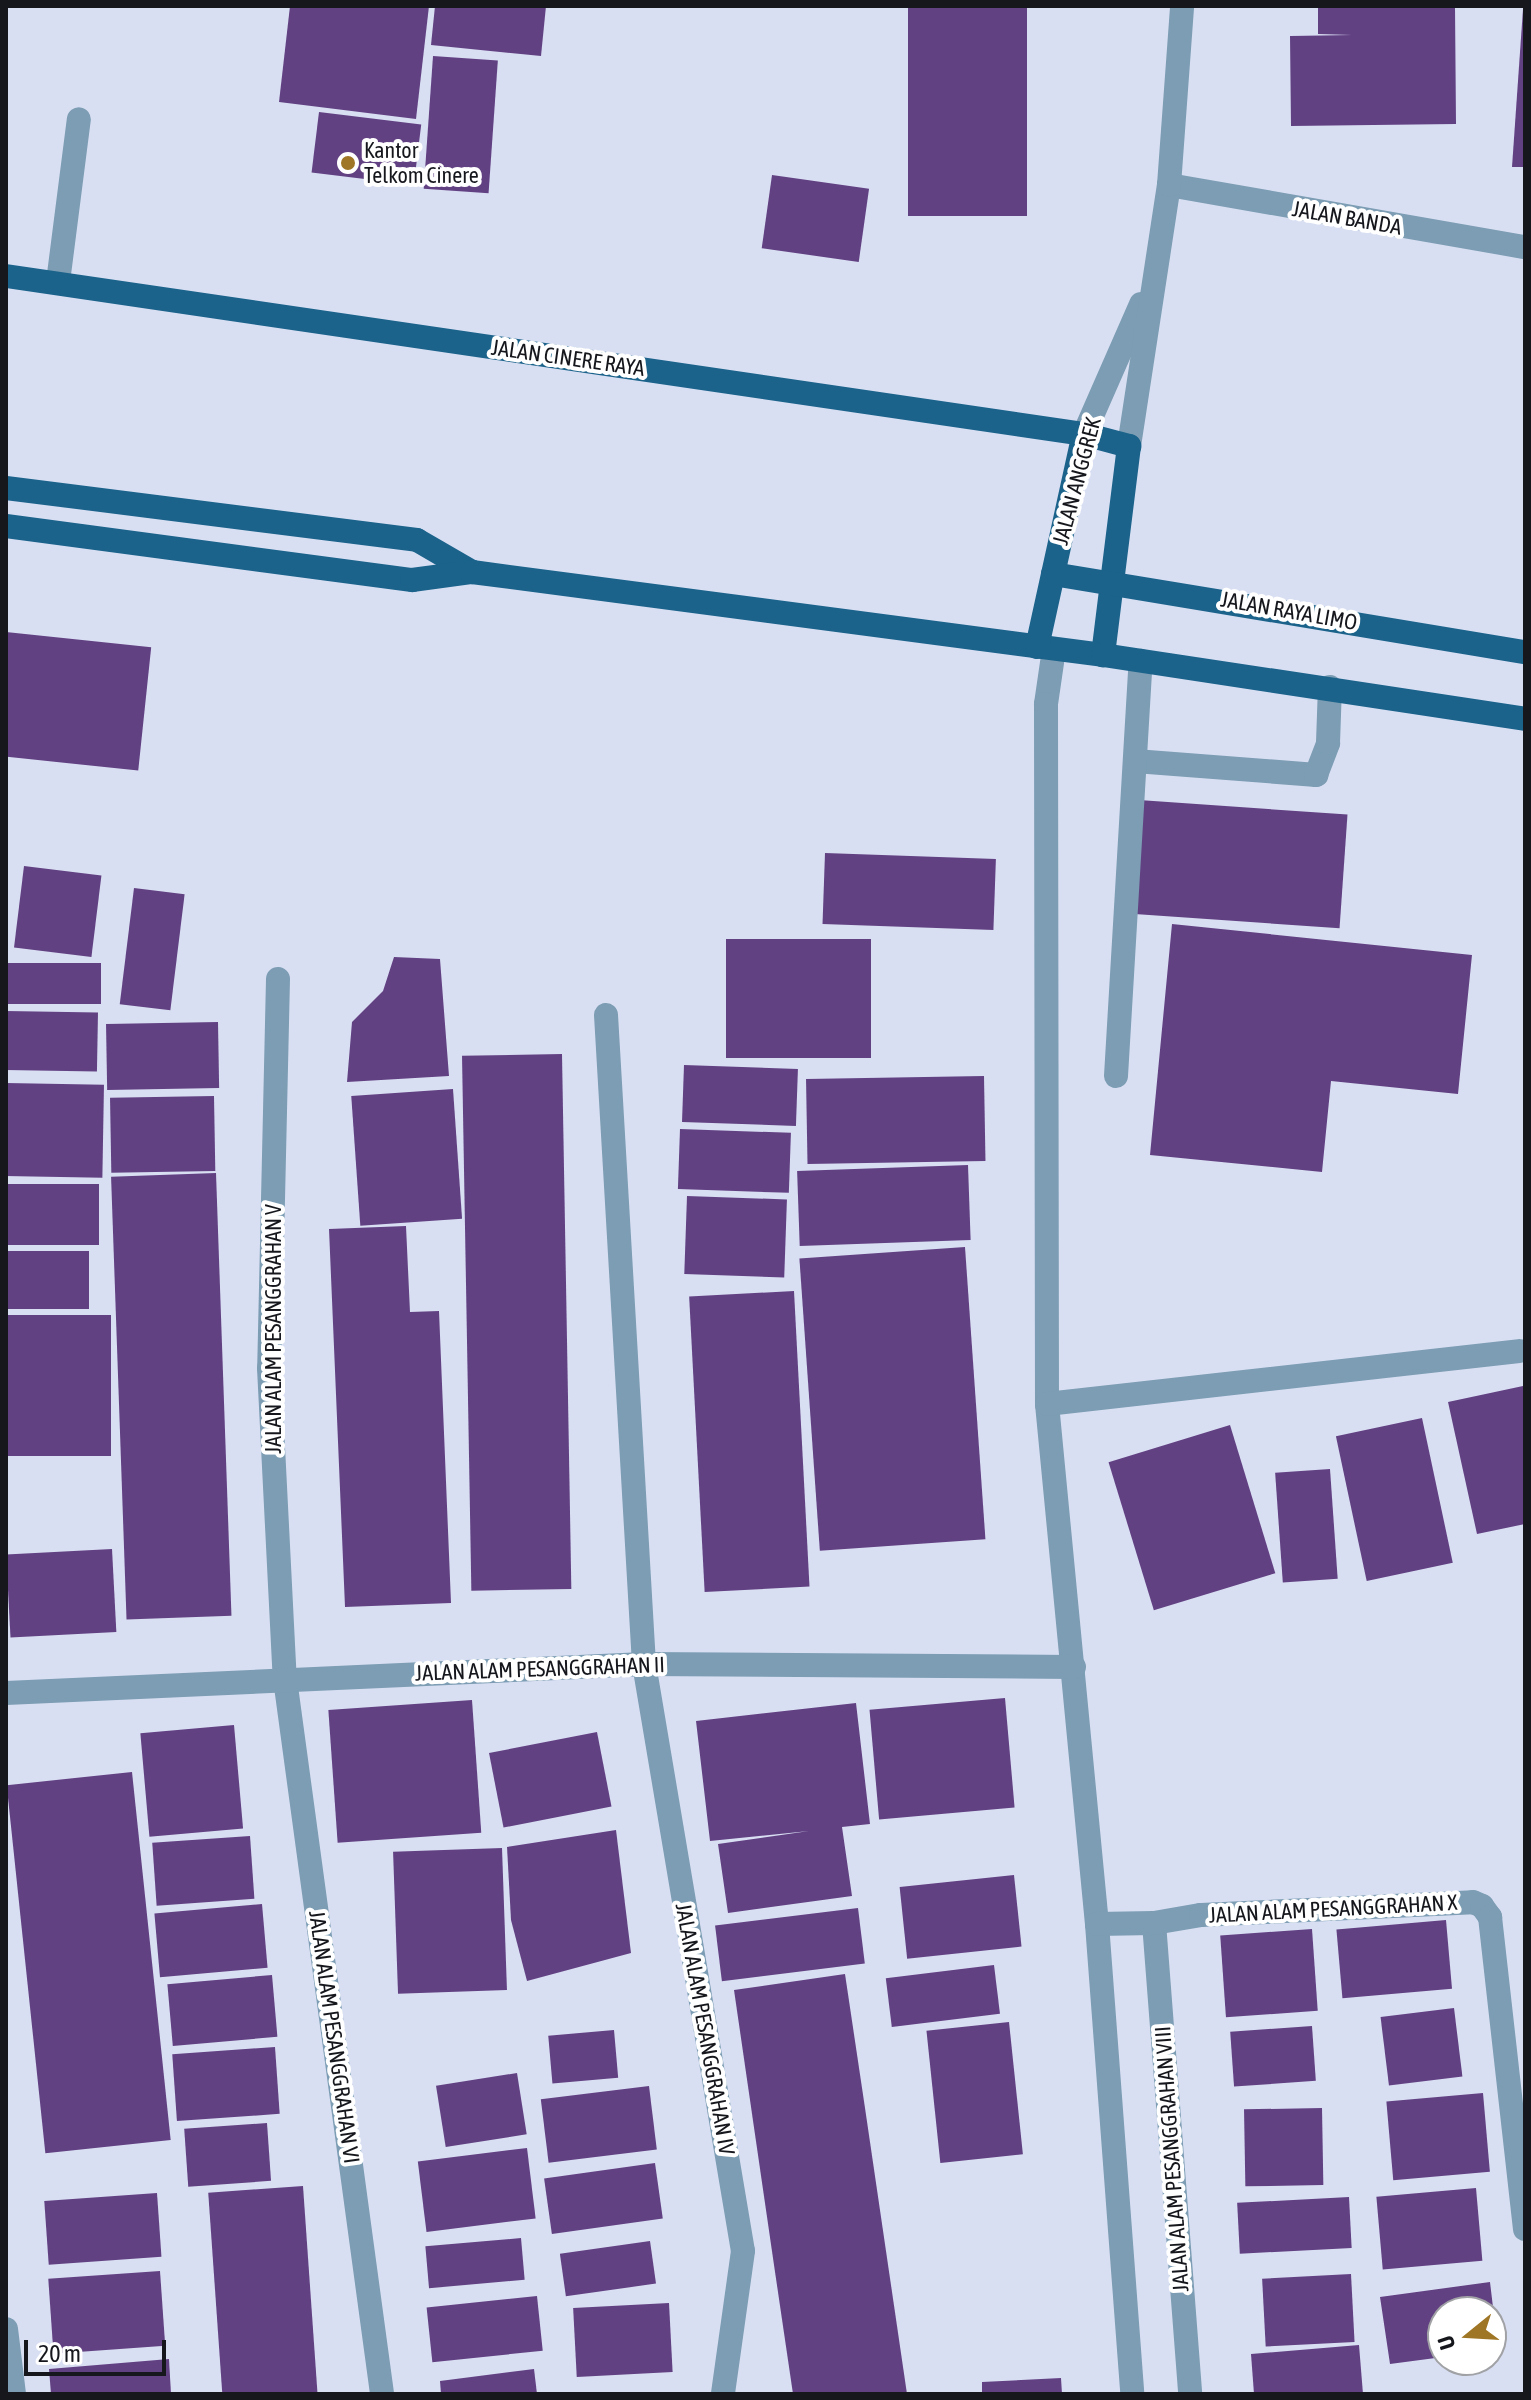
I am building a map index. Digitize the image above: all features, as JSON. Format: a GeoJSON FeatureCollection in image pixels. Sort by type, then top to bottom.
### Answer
{"type":"FeatureCollection","features":[{"type":"Feature","properties":{"kind":"main road","name":"JALAN CINERE RAYA"},"geometry":{"type":"LineString","coordinates":[[6,276],[1084,434],[1129,446]]}},
{"type":"Feature","properties":{"kind":"main road","name":"JALAN ANGGREK"},"geometry":{"type":"LineString","coordinates":[[1046,648],[1053,574],[1084,434]]}},
{"type":"Feature","properties":{"kind":"main road","name":"JALAN ANGGREK"},"geometry":{"type":"LineString","coordinates":[[1103,655],[1129,446]]}},
{"type":"Feature","properties":{"kind":"main road"},"geometry":{"type":"LineString","coordinates":[[6,488],[417,540],[472,572]]}},
{"type":"Feature","properties":{"kind":"main road"},"geometry":{"type":"LineString","coordinates":[[6,526],[412,580],[472,572],[1103,655],[1525,719]]}},
{"type":"Feature","properties":{"kind":"main road","name":"JALAN RAYA LIMO"},"geometry":{"type":"LineString","coordinates":[[1053,574],[1113,581],[1525,652]]}},
{"type":"Feature","properties":{"kind":"street","name":"JALAN ANGGREK"},"geometry":{"type":"LineString","coordinates":[[1129,446],[1169,185],[1182,6]]}},
{"type":"Feature","properties":{"kind":"street"},"geometry":{"type":"LineString","coordinates":[[58,282],[79,119]]}},
{"type":"Feature","properties":{"kind":"street","name":"JALAN BANDA"},"geometry":{"type":"LineString","coordinates":[[1169,185],[1525,247]]}},
{"type":"Feature","properties":{"kind":"street","name":"JALAN ANGGREK"},"geometry":{"type":"LineString","coordinates":[[1084,434],[1153,278]]}},
{"type":"Feature","properties":{"kind":"street"},"geometry":{"type":"LineString","coordinates":[[1046,648],[1047,1404],[1097,1924],[1132,2394]]}},
{"type":"Feature","properties":{"kind":"street"},"geometry":{"type":"LineString","coordinates":[[1116,1076],[1141,661]]}},
{"type":"Feature","properties":{"kind":"street"},"geometry":{"type":"LineString","coordinates":[[1135,761],[1316,775],[1328,743],[1330,687]]}},
{"type":"Feature","properties":{"kind":"street","name":"JALAN ALAM PESANGGRAHAN V"},"geometry":{"type":"LineString","coordinates":[[278,979],[269,1368],[285,1679]]}},
{"type":"Feature","properties":{"kind":"street","name":"JALAN ALAM PESANGGRAHAN IV"},"geometry":{"type":"LineString","coordinates":[[606,1015],[644,1664],[743,2251],[723,2394]]}},
{"type":"Feature","properties":{"kind":"street"},"geometry":{"type":"LineString","coordinates":[[1047,1404],[1519,1351]]}},
{"type":"Feature","properties":{"kind":"street","name":"JALAN ALAM PESANGGRAHAN II"},"geometry":{"type":"LineString","coordinates":[[6,1693],[644,1664],[1074,1667]]}},
{"type":"Feature","properties":{"kind":"street","name":"JALAN ALAM PESANGGRAHAN VI"},"geometry":{"type":"LineString","coordinates":[[285,1679],[382,2394]]}},
{"type":"Feature","properties":{"kind":"street","name":"JALAN ALAM PESANGGRAHAN X"},"geometry":{"type":"LineString","coordinates":[[1097,1924],[1154,1923],[1201,1915],[1473,1902],[1482,1906],[1490,1917],[1525,2229]]}},
{"type":"Feature","properties":{"kind":"street","name":"JALAN ALAM PESANGGRAHAN VIII"},"geometry":{"type":"LineString","coordinates":[[1154,1923],[1190,2394]]}},
{"type":"Feature","properties":{"kind":"street"},"geometry":{"type":"LineString","coordinates":[[6,2329],[14,2394]]}},
{"type":"Feature","properties":{"kind":"building"},"geometry":{"type":"Polygon","coordinates":[[[290,6],[429,6],[416,119],[279,102],[290,6]]]}},
{"type":"Feature","properties":{"kind":"building"},"geometry":{"type":"Polygon","coordinates":[[[435,6],[546,6],[541,56],[431,45],[435,6]]]}},
{"type":"Feature","properties":{"kind":"building"},"geometry":{"type":"Polygon","coordinates":[[[908,6],[1027,6],[1027,216],[908,216],[908,6]]]}},
{"type":"Feature","properties":{"kind":"building"},"geometry":{"type":"Polygon","coordinates":[[[1318,6],[1455,6],[1456,124],[1291,126],[1290,36],[1352,35],[1318,34],[1318,6]]]}},
{"type":"Feature","properties":{"kind":"building"},"geometry":{"type":"Polygon","coordinates":[[[1523,9],[1525,167],[1512,167],[1523,9]]]}},
{"type":"Feature","properties":{"kind":"building"},"geometry":{"type":"Polygon","coordinates":[[[433,56],[498,61],[489,193],[424,189],[433,56]]]}},
{"type":"Feature","properties":{"kind":"building"},"geometry":{"type":"Polygon","coordinates":[[[319,112],[421,125],[414,185],[312,173],[319,112]]]}},
{"type":"Feature","properties":{"kind":"building"},"geometry":{"type":"Polygon","coordinates":[[[772,175],[869,189],[859,262],[762,248],[772,175]]]}},
{"type":"Feature","properties":{"kind":"building"},"geometry":{"type":"Polygon","coordinates":[[[6,632],[151,647],[138,771],[6,757],[6,632]]]}},
{"type":"Feature","properties":{"kind":"building"},"geometry":{"type":"Polygon","coordinates":[[[1139,800],[1347,815],[1340,928],[1131,914],[1139,800]]]}},
{"type":"Feature","properties":{"kind":"building"},"geometry":{"type":"Polygon","coordinates":[[[825,853],[996,859],[993,930],[823,924],[825,853]]]}},
{"type":"Feature","properties":{"kind":"building"},"geometry":{"type":"Polygon","coordinates":[[[24,866],[101,876],[91,957],[14,947],[24,866]]]}},
{"type":"Feature","properties":{"kind":"building"},"geometry":{"type":"Polygon","coordinates":[[[134,888],[185,894],[170,1010],[120,1004],[134,888]]]}},
{"type":"Feature","properties":{"kind":"building"},"geometry":{"type":"Polygon","coordinates":[[[1172,924],[1472,955],[1458,1094],[1331,1081],[1322,1172],[1150,1155],[1172,924]]]}},
{"type":"Feature","properties":{"kind":"building"},"geometry":{"type":"Polygon","coordinates":[[[726,939],[871,939],[871,1058],[726,1058],[726,939]]]}},
{"type":"Feature","properties":{"kind":"building"},"geometry":{"type":"Polygon","coordinates":[[[394,957],[440,959],[449,1076],[347,1082],[352,1022],[383,991],[394,957]]]}},
{"type":"Feature","properties":{"kind":"building"},"geometry":{"type":"Polygon","coordinates":[[[6,963],[101,963],[101,1004],[6,1004],[6,963]]]}},
{"type":"Feature","properties":{"kind":"building"},"geometry":{"type":"Polygon","coordinates":[[[6,1011],[98,1013],[97,1072],[6,1070],[6,1011]]]}},
{"type":"Feature","properties":{"kind":"building"},"geometry":{"type":"Polygon","coordinates":[[[218,1022],[219,1088],[107,1090],[106,1024],[218,1022]]]}},
{"type":"Feature","properties":{"kind":"building"},"geometry":{"type":"Polygon","coordinates":[[[562,1054],[571,1589],[471,1591],[462,1056],[562,1054]]]}},
{"type":"Feature","properties":{"kind":"building"},"geometry":{"type":"Polygon","coordinates":[[[684,1065],[798,1069],[796,1126],[682,1122],[684,1065]]]}},
{"type":"Feature","properties":{"kind":"building"},"geometry":{"type":"Polygon","coordinates":[[[984,1076],[985,1161],[808,1164],[806,1079],[984,1076]]]}},
{"type":"Feature","properties":{"kind":"building"},"geometry":{"type":"Polygon","coordinates":[[[6,1083],[104,1085],[102,1178],[6,1176],[6,1083]]]}},
{"type":"Feature","properties":{"kind":"building"},"geometry":{"type":"Polygon","coordinates":[[[453,1089],[462,1219],[360,1226],[351,1096],[453,1089]]]}},
{"type":"Feature","properties":{"kind":"building"},"geometry":{"type":"Polygon","coordinates":[[[214,1096],[215,1171],[111,1173],[110,1098],[214,1096]]]}},
{"type":"Feature","properties":{"kind":"building"},"geometry":{"type":"Polygon","coordinates":[[[680,1129],[791,1133],[789,1193],[678,1189],[680,1129]]]}},
{"type":"Feature","properties":{"kind":"building"},"geometry":{"type":"Polygon","coordinates":[[[968,1165],[971,1240],[800,1246],[797,1171],[968,1165]]]}},
{"type":"Feature","properties":{"kind":"building"},"geometry":{"type":"Polygon","coordinates":[[[216,1173],[231,1616],[127,1619],[111,1177],[216,1173]]]}},
{"type":"Feature","properties":{"kind":"building"},"geometry":{"type":"Polygon","coordinates":[[[6,1184],[99,1184],[99,1245],[6,1245],[6,1184]]]}},
{"type":"Feature","properties":{"kind":"building"},"geometry":{"type":"Polygon","coordinates":[[[687,1196],[787,1199],[784,1277],[684,1274],[687,1196]]]}},
{"type":"Feature","properties":{"kind":"building"},"geometry":{"type":"Polygon","coordinates":[[[406,1226],[410,1312],[439,1311],[451,1603],[345,1607],[329,1229],[406,1226]]]}},
{"type":"Feature","properties":{"kind":"building"},"geometry":{"type":"Polygon","coordinates":[[[965,1247],[985,1539],[820,1551],[799,1259],[965,1247]]]}},
{"type":"Feature","properties":{"kind":"building"},"geometry":{"type":"Polygon","coordinates":[[[6,1251],[89,1251],[89,1309],[6,1309],[6,1251]]]}},
{"type":"Feature","properties":{"kind":"building"},"geometry":{"type":"Polygon","coordinates":[[[794,1291],[809,1587],[705,1592],[689,1296],[794,1291]]]}},
{"type":"Feature","properties":{"kind":"building"},"geometry":{"type":"Polygon","coordinates":[[[6,1315],[111,1315],[111,1456],[6,1456],[6,1315]]]}},
{"type":"Feature","properties":{"kind":"building"},"geometry":{"type":"Polygon","coordinates":[[[1523,1386],[1525,1524],[1477,1534],[1448,1402],[1523,1386]]]}},
{"type":"Feature","properties":{"kind":"building"},"geometry":{"type":"Polygon","coordinates":[[[1422,1418],[1453,1563],[1367,1581],[1336,1436],[1422,1418]]]}},
{"type":"Feature","properties":{"kind":"building"},"geometry":{"type":"Polygon","coordinates":[[[1230,1425],[1275,1573],[1154,1610],[1109,1462],[1230,1425]]]}},
{"type":"Feature","properties":{"kind":"building"},"geometry":{"type":"Polygon","coordinates":[[[1330,1469],[1338,1579],[1283,1583],[1275,1473],[1330,1469]]]}},
{"type":"Feature","properties":{"kind":"building"},"geometry":{"type":"Polygon","coordinates":[[[112,1549],[116,1632],[10,1637],[6,1555],[112,1549]]]}},
{"type":"Feature","properties":{"kind":"building"},"geometry":{"type":"Polygon","coordinates":[[[1005,1698],[1015,1808],[879,1819],[870,1710],[1005,1698]]]}},
{"type":"Feature","properties":{"kind":"building"},"geometry":{"type":"Polygon","coordinates":[[[472,1700],[481,1833],[338,1843],[328,1710],[472,1700]]]}},
{"type":"Feature","properties":{"kind":"building"},"geometry":{"type":"Polygon","coordinates":[[[856,1703],[870,1824],[842,1827],[852,1896],[728,1913],[718,1844],[809,1831],[710,1841],[696,1721],[856,1703]]]}},
{"type":"Feature","properties":{"kind":"building"},"geometry":{"type":"Polygon","coordinates":[[[234,1725],[243,1829],[149,1837],[140,1733],[234,1725]]]}},
{"type":"Feature","properties":{"kind":"building"},"geometry":{"type":"Polygon","coordinates":[[[597,1732],[612,1807],[504,1828],[489,1753],[597,1732]]]}},
{"type":"Feature","properties":{"kind":"building"},"geometry":{"type":"Polygon","coordinates":[[[132,1772],[171,2140],[45,2153],[7,1785],[132,1772]]]}},
{"type":"Feature","properties":{"kind":"building"},"geometry":{"type":"Polygon","coordinates":[[[616,1830],[631,1953],[527,1981],[511,1920],[507,1847],[616,1830]]]}},
{"type":"Feature","properties":{"kind":"building"},"geometry":{"type":"Polygon","coordinates":[[[250,1836],[254,1899],[157,1906],[152,1843],[250,1836]]]}},
{"type":"Feature","properties":{"kind":"building"},"geometry":{"type":"Polygon","coordinates":[[[502,1848],[507,1990],[398,1994],[393,1852],[502,1848]]]}},
{"type":"Feature","properties":{"kind":"building"},"geometry":{"type":"Polygon","coordinates":[[[1014,1875],[1022,1947],[907,1959],[900,1887],[1014,1875]]]}},
{"type":"Feature","properties":{"kind":"building"},"geometry":{"type":"Polygon","coordinates":[[[262,1904],[268,1968],[160,1977],[154,1913],[262,1904]]]}},
{"type":"Feature","properties":{"kind":"building"},"geometry":{"type":"Polygon","coordinates":[[[858,1908],[865,1964],[722,1981],[715,1926],[858,1908]]]}},
{"type":"Feature","properties":{"kind":"building"},"geometry":{"type":"Polygon","coordinates":[[[1446,1920],[1452,1989],[1342,1998],[1336,1930],[1446,1920]]]}},
{"type":"Feature","properties":{"kind":"building"},"geometry":{"type":"Polygon","coordinates":[[[1312,1929],[1318,2011],[1226,2017],[1220,1935],[1312,1929]]]}},
{"type":"Feature","properties":{"kind":"building"},"geometry":{"type":"Polygon","coordinates":[[[994,1965],[1000,2014],[892,2027],[886,1978],[994,1965]]]}},
{"type":"Feature","properties":{"kind":"building"},"geometry":{"type":"Polygon","coordinates":[[[845,1974],[907,2394],[793,2394],[734,1990],[845,1974]]]}},
{"type":"Feature","properties":{"kind":"building"},"geometry":{"type":"Polygon","coordinates":[[[272,1975],[277,2037],[173,2046],[167,1984],[272,1975]]]}},
{"type":"Feature","properties":{"kind":"building"},"geometry":{"type":"Polygon","coordinates":[[[1454,2008],[1462,2076],[1389,2086],[1381,2017],[1454,2008]]]}},
{"type":"Feature","properties":{"kind":"building"},"geometry":{"type":"Polygon","coordinates":[[[1009,2022],[1023,2154],[940,2163],[926,2031],[1009,2022]]]}},
{"type":"Feature","properties":{"kind":"building"},"geometry":{"type":"Polygon","coordinates":[[[1312,2026],[1316,2081],[1234,2087],[1230,2032],[1312,2026]]]}},
{"type":"Feature","properties":{"kind":"building"},"geometry":{"type":"Polygon","coordinates":[[[614,2030],[618,2078],[552,2084],[548,2036],[614,2030]]]}},
{"type":"Feature","properties":{"kind":"building"},"geometry":{"type":"Polygon","coordinates":[[[275,2047],[280,2114],[177,2121],[172,2054],[275,2047]]]}},
{"type":"Feature","properties":{"kind":"building"},"geometry":{"type":"Polygon","coordinates":[[[517,2073],[527,2134],[446,2147],[436,2086],[517,2073]]]}},
{"type":"Feature","properties":{"kind":"building"},"geometry":{"type":"Polygon","coordinates":[[[649,2086],[657,2150],[549,2163],[541,2099],[649,2086]]]}},
{"type":"Feature","properties":{"kind":"building"},"geometry":{"type":"Polygon","coordinates":[[[1483,2093],[1490,2172],[1393,2180],[1386,2101],[1483,2093]]]}},
{"type":"Feature","properties":{"kind":"building"},"geometry":{"type":"Polygon","coordinates":[[[1322,2108],[1323,2185],[1245,2186],[1244,2109],[1322,2108]]]}},
{"type":"Feature","properties":{"kind":"building"},"geometry":{"type":"Polygon","coordinates":[[[267,2123],[271,2181],[188,2187],[184,2129],[267,2123]]]}},
{"type":"Feature","properties":{"kind":"building"},"geometry":{"type":"Polygon","coordinates":[[[527,2148],[536,2218],[426,2232],[418,2161],[527,2148]]]}},
{"type":"Feature","properties":{"kind":"building"},"geometry":{"type":"Polygon","coordinates":[[[655,2163],[663,2218],[552,2234],[544,2179],[655,2163]]]}},
{"type":"Feature","properties":{"kind":"building"},"geometry":{"type":"Polygon","coordinates":[[[303,2186],[318,2394],[222,2394],[208,2193],[303,2186]]]}},
{"type":"Feature","properties":{"kind":"building"},"geometry":{"type":"Polygon","coordinates":[[[1476,2188],[1482,2261],[1383,2269],[1376,2197],[1476,2188]]]}},
{"type":"Feature","properties":{"kind":"building"},"geometry":{"type":"Polygon","coordinates":[[[157,2193],[161,2257],[49,2265],[44,2201],[157,2193]]]}},
{"type":"Feature","properties":{"kind":"building"},"geometry":{"type":"Polygon","coordinates":[[[1349,2197],[1352,2248],[1240,2254],[1237,2203],[1349,2197]]]}},
{"type":"Feature","properties":{"kind":"building"},"geometry":{"type":"Polygon","coordinates":[[[521,2238],[525,2280],[429,2288],[425,2246],[521,2238]]]}},
{"type":"Feature","properties":{"kind":"building"},"geometry":{"type":"Polygon","coordinates":[[[650,2241],[656,2284],[566,2296],[560,2254],[650,2241]]]}},
{"type":"Feature","properties":{"kind":"building"},"geometry":{"type":"Polygon","coordinates":[[[160,2271],[165,2346],[54,2354],[48,2279],[160,2271]]]}},
{"type":"Feature","properties":{"kind":"building"},"geometry":{"type":"Polygon","coordinates":[[[1351,2274],[1355,2342],[1266,2347],[1262,2279],[1351,2274]]]}},
{"type":"Feature","properties":{"kind":"building"},"geometry":{"type":"Polygon","coordinates":[[[1490,2282],[1492,2296],[1427,2296],[1427,2359],[1390,2364],[1380,2297],[1490,2282]]]}},
{"type":"Feature","properties":{"kind":"building"},"geometry":{"type":"Polygon","coordinates":[[[537,2296],[543,2351],[432,2362],[427,2308],[537,2296]]]}},
{"type":"Feature","properties":{"kind":"building"},"geometry":{"type":"Polygon","coordinates":[[[669,2303],[673,2372],[577,2377],[573,2308],[669,2303]]]}},
{"type":"Feature","properties":{"kind":"building"},"geometry":{"type":"Polygon","coordinates":[[[1359,2345],[1363,2394],[1254,2394],[1251,2354],[1359,2345]]]}},
{"type":"Feature","properties":{"kind":"building"},"geometry":{"type":"Polygon","coordinates":[[[169,2359],[171,2394],[51,2394],[49,2369],[169,2359]]]}},
{"type":"Feature","properties":{"kind":"building"},"geometry":{"type":"Polygon","coordinates":[[[534,2369],[537,2394],[441,2394],[440,2381],[534,2369]]]}},
{"type":"Feature","properties":{"kind":"building"},"geometry":{"type":"Polygon","coordinates":[[[1061,2378],[1062,2394],[982,2394],[982,2382],[1061,2378]]]}},
{"type":"Feature","properties":{"kind":"place","name":"Kantor Telkom Cinere"},"geometry":{"type":"Point","coordinates":[348,163]}}]}
